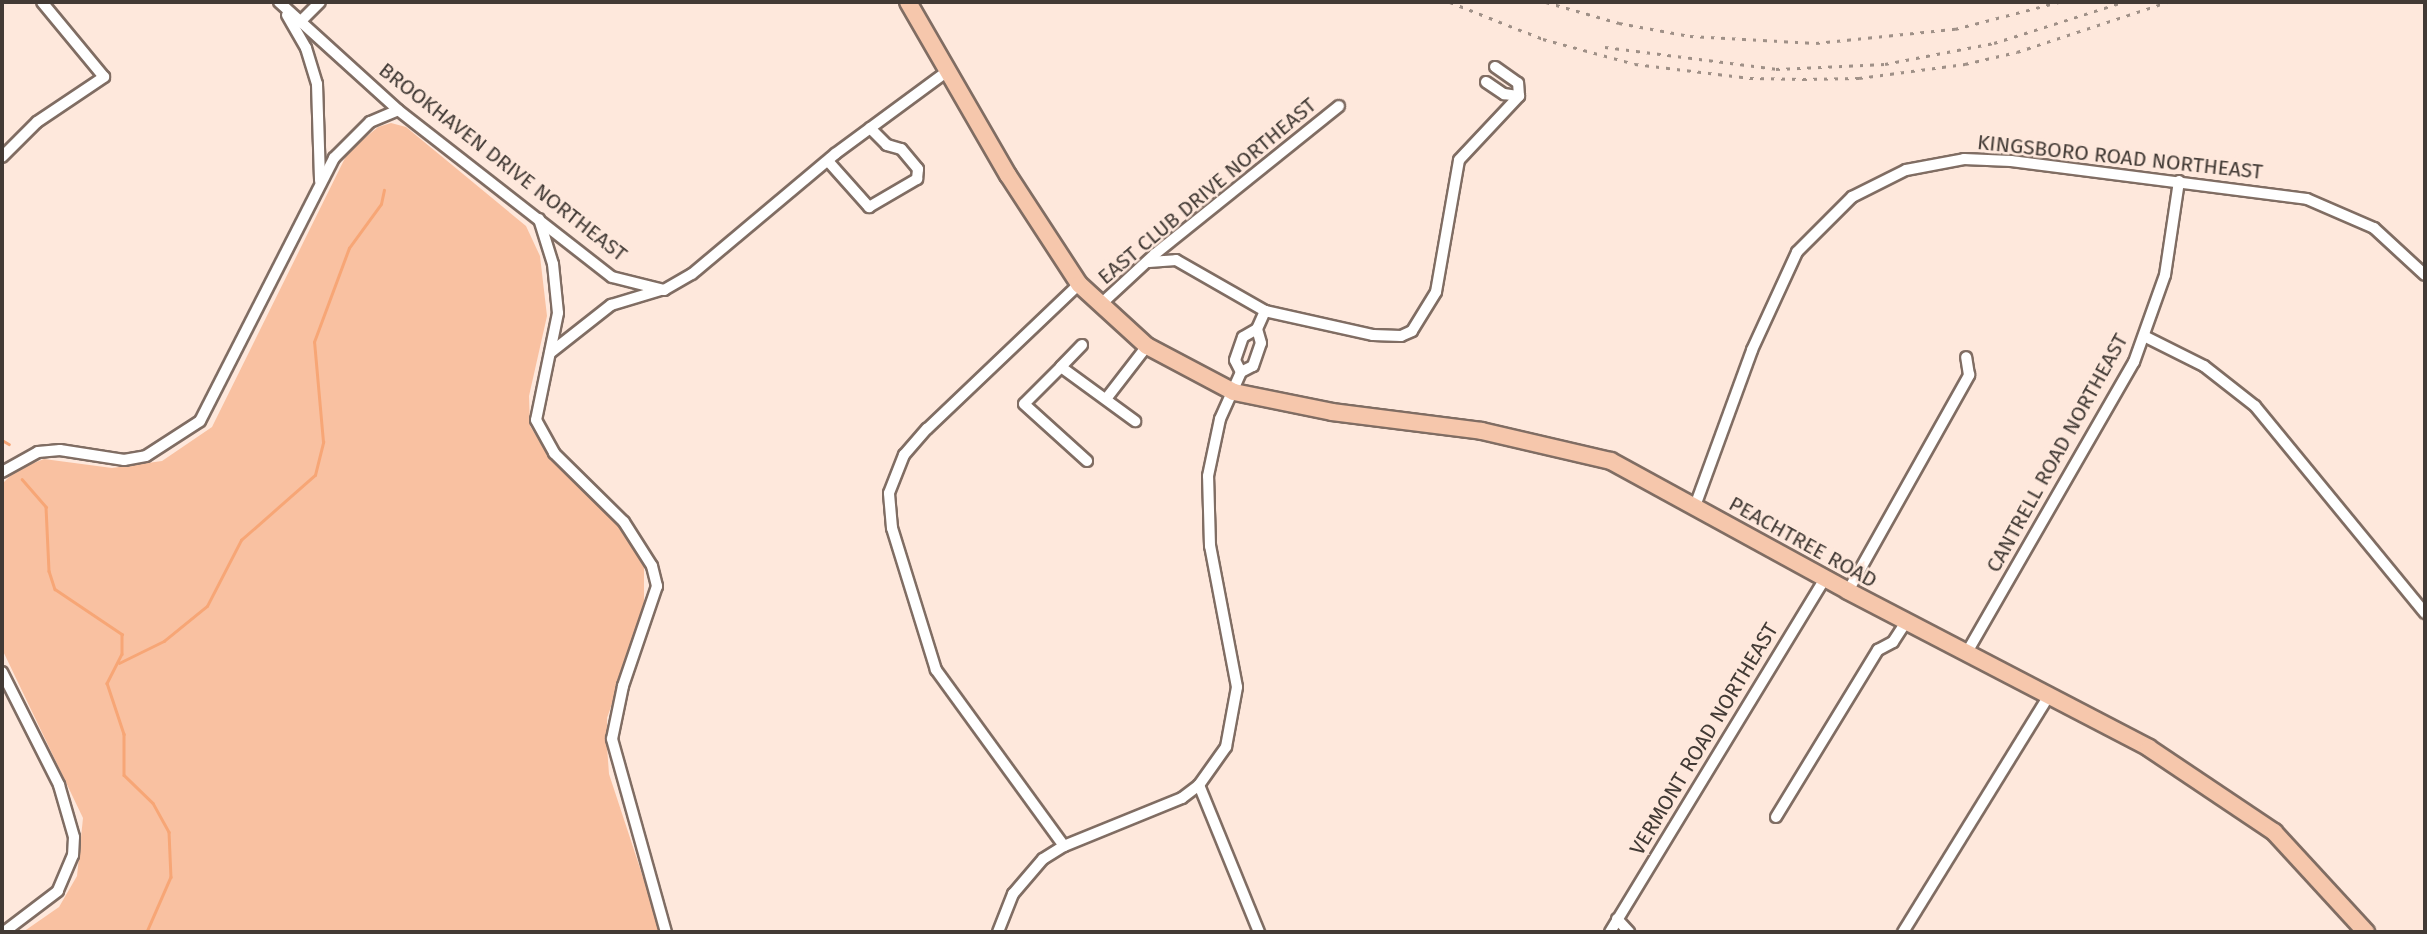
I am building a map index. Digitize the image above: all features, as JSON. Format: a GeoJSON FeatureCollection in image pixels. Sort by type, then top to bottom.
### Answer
{"type":"FeatureCollection","features":[{"type":"Feature","properties":{"kind":"highway","name":"PEACHTREE ROAD"},"geometry":{"type":"LineString","coordinates":[[908,2],[1007,175],[1079,284],[1147,346],[1234,392],[1332,412],[1482,431],[1566,447],[1611,461],[1906,622],[2149,748],[2250,813],[2274,832],[2365,932]]}},
{"type":"Feature","properties":{"kind":"street"},"geometry":{"type":"LineString","coordinates":[[2,157],[37,122],[104,77],[42,2]]}},
{"type":"Feature","properties":{"kind":"street"},"geometry":{"type":"LineString","coordinates":[[300,22],[320,2]]}},
{"type":"Feature","properties":{"kind":"street"},"geometry":{"type":"LineString","coordinates":[[281,5],[306,48],[317,84],[319,184]]}},
{"type":"Feature","properties":{"kind":"street","name":"BROOKHAVEN DRIVE NORTHEAST"},"geometry":{"type":"LineString","coordinates":[[281,5],[398,110],[612,277],[664,290]]}},
{"type":"Feature","properties":{"kind":"street"},"geometry":{"type":"LineString","coordinates":[[550,353],[611,305],[664,290],[692,274],[828,160],[949,70]]}},
{"type":"Feature","properties":{"kind":"street"},"geometry":{"type":"LineString","coordinates":[[1149,262],[1176,260],[1265,311],[1373,335],[1401,336],[1412,331],[1436,292],[1460,160],[1519,96],[1518,83],[1500,70],[1491,85],[1512,97],[1519,96]]}},
{"type":"Feature","properties":{"kind":"street","name":"EAST CLUB DRIVE NORTHEAST"},"geometry":{"type":"LineString","coordinates":[[1100,305],[1339,106]]}},
{"type":"Feature","properties":{"kind":"street"},"geometry":{"type":"LineString","coordinates":[[2,472],[38,452],[60,450],[124,460],[146,456],[200,421],[319,184],[352,135],[398,110]]}},
{"type":"Feature","properties":{"kind":"street"},"geometry":{"type":"LineString","coordinates":[[828,160],[869,207],[916,179],[918,169],[901,149],[887,145],[870,128]]}},
{"type":"Feature","properties":{"kind":"street","name":"KINGSBORO ROAD NORTHEAST"},"geometry":{"type":"LineString","coordinates":[[1695,506],[1782,277],[1813,231],[1853,197],[1906,170],[1964,159],[2179,181],[2307,199],[2342,211],[2396,244],[2425,275]]}},
{"type":"Feature","properties":{"kind":"street","name":"CANTRELL ROAD NORTHEAST"},"geometry":{"type":"LineString","coordinates":[[1966,654],[2114,399],[2144,336],[2165,275],[2179,181]]}},
{"type":"Feature","properties":{"kind":"street"},"geometry":{"type":"LineString","coordinates":[[539,219],[553,264],[558,313],[537,399],[536,420],[542,437],[624,522],[642,547],[657,586],[623,686],[612,739],[666,932]]}},
{"type":"Feature","properties":{"kind":"street"},"geometry":{"type":"LineString","coordinates":[[1064,846],[936,670],[892,528],[889,493],[904,455],[927,429],[1079,284]]}},
{"type":"Feature","properties":{"kind":"street"},"geometry":{"type":"LineString","coordinates":[[1241,372],[1235,360],[1243,337],[1257,330],[1265,311]]}},
{"type":"Feature","properties":{"kind":"street"},"geometry":{"type":"LineString","coordinates":[[998,932],[1013,894],[1026,875],[1064,846],[1163,809],[1199,785],[1226,747],[1237,705],[1235,666],[1206,504],[1212,446],[1241,372],[1253,366],[1261,342],[1257,330]]}},
{"type":"Feature","properties":{"kind":"street"},"geometry":{"type":"LineString","coordinates":[[2144,336],[2204,366],[2255,406],[2425,612]]}},
{"type":"Feature","properties":{"kind":"street"},"geometry":{"type":"LineString","coordinates":[[1082,345],[1024,404],[1087,461]]}},
{"type":"Feature","properties":{"kind":"street"},"geometry":{"type":"LineString","coordinates":[[1106,399],[1147,346]]}},
{"type":"Feature","properties":{"kind":"street"},"geometry":{"type":"LineString","coordinates":[[1848,591],[1969,375],[1966,357]]}},
{"type":"Feature","properties":{"kind":"street"},"geometry":{"type":"LineString","coordinates":[[1061,367],[1135,421]]}},
{"type":"Feature","properties":{"kind":"street","name":"VERMONT ROAD NORTHEAST"},"geometry":{"type":"LineString","coordinates":[[1610,932],[1825,578]]}},
{"type":"Feature","properties":{"kind":"street"},"geometry":{"type":"LineString","coordinates":[[1776,817],[1878,650],[1893,642],[1906,622]]}},
{"type":"Feature","properties":{"kind":"street"},"geometry":{"type":"LineString","coordinates":[[2,673],[59,785],[74,837],[73,855],[58,891],[4,932]]}},
{"type":"Feature","properties":{"kind":"street"},"geometry":{"type":"LineString","coordinates":[[1903,932],[2049,696]]}},
{"type":"Feature","properties":{"kind":"street"},"geometry":{"type":"LineString","coordinates":[[1199,785],[1259,932]]}},
{"type":"Feature","properties":{"kind":"street"},"geometry":{"type":"LineString","coordinates":[[1617,919],[1629,932]]}},
{"type":"Feature","properties":{"kind":"shaded area"},"geometry":{"type":"Polygon","coordinates":[[[391,123],[406,127],[526,226],[540,256],[547,316],[529,396],[530,426],[549,457],[609,515],[644,560],[644,612],[607,718],[607,746],[609,774],[661,932],[23,932],[59,907],[77,876],[83,818],[2,649],[2,484],[16,470],[44,459],[112,468],[162,461],[212,427],[348,152],[378,127],[391,123]]]}},
{"type":"Feature","properties":{"kind":"waterway"},"geometry":{"type":"LineString","coordinates":[[119,663],[164,641],[207,606],[241,540],[315,475],[323,442],[314,342],[349,248],[381,204],[384,190]]}},
{"type":"Feature","properties":{"kind":"waterway"},"geometry":{"type":"LineString","coordinates":[[2,440],[9,444]]}},
{"type":"Feature","properties":{"kind":"waterway"},"geometry":{"type":"LineString","coordinates":[[22,479],[46,507],[49,571],[55,589],[122,634],[122,654],[107,683],[124,734],[124,775],[153,803],[169,832],[171,877],[147,932]]}},
{"type":"Feature","properties":{"kind":"railway"},"geometry":{"type":"LineString","coordinates":[[1450,2],[1543,39],[1635,64],[1750,78],[1803,79],[1859,78],[1965,64],[2017,52],[2167,2]]}},
{"type":"Feature","properties":{"kind":"railway"},"geometry":{"type":"LineString","coordinates":[[1546,2],[1619,23],[1690,36],[1816,43],[1955,29],[2059,2]]}},
{"type":"Feature","properties":{"kind":"railway"},"geometry":{"type":"LineString","coordinates":[[1605,47],[1776,69],[1885,64],[1994,43],[2123,2]]}}]}
